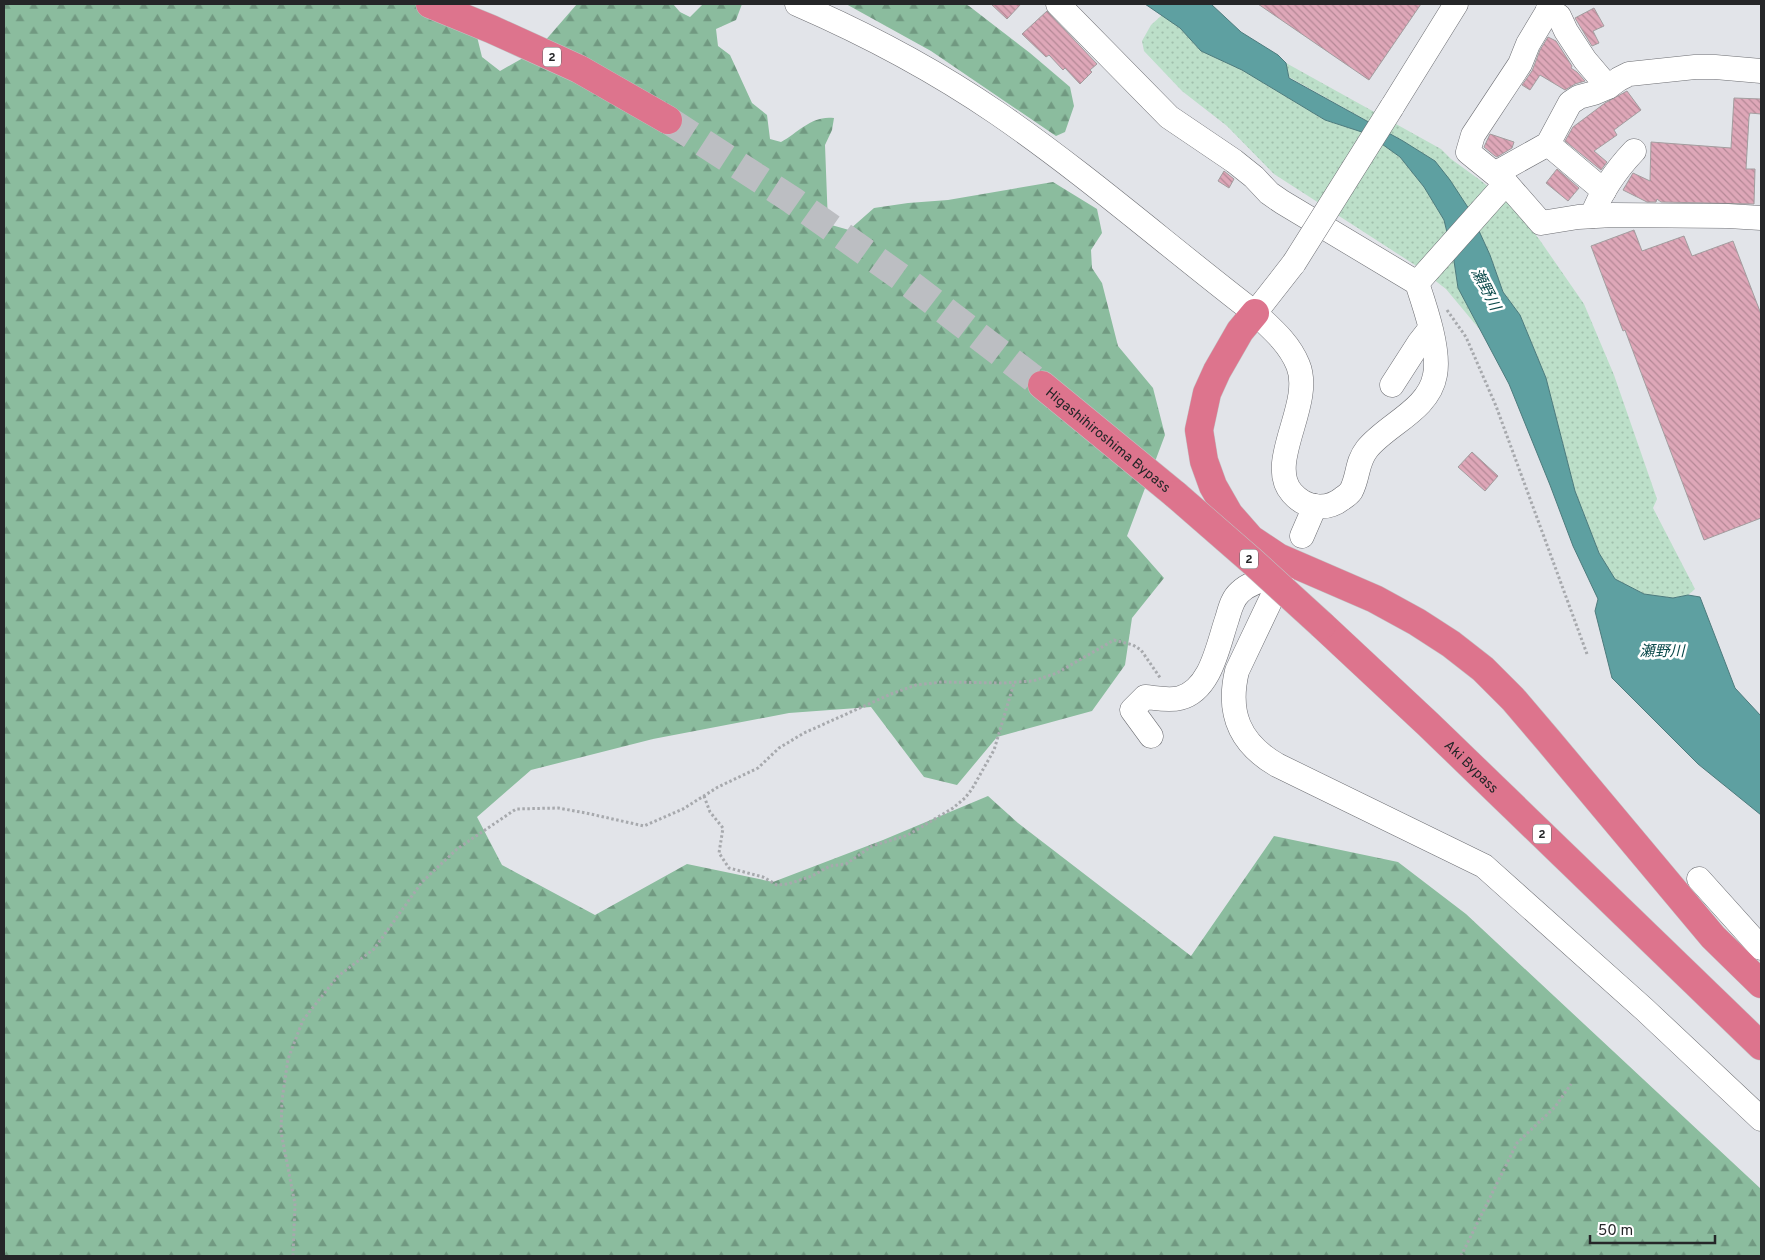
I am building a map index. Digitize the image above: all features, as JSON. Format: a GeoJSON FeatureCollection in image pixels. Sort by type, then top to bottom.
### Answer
{"type":"FeatureCollection","features":[{"type":"Feature","properties":{"kind":"highway","name":"2"},"geometry":{"type":"LineString","coordinates":[[430,4],[491,29],[578,69],[668,120]]}},
{"type":"Feature","properties":{"kind":"highway"},"geometry":{"type":"LineString","coordinates":[[1255,314],[1249,352],[1228,389],[1220,410],[1218,443],[1225,479],[1242,510],[1262,529],[1284,545],[1377,587],[1422,610],[1490,660],[1559,733],[1722,929],[1761,968]]}},
{"type":"Feature","properties":{"kind":"highway"},"geometry":{"type":"LineString","coordinates":[[1255,314],[1240,331],[1217,371],[1207,393],[1199,430],[1204,460],[1213,486],[1229,514],[1251,539],[1278,557],[1374,599],[1417,622],[1452,644],[1483,669],[1513,699],[1713,937],[1761,984]]}},
{"type":"Feature","properties":{"kind":"highway","name":"Higashihiroshima Bypass"},"geometry":{"type":"LineString","coordinates":[[1042,384],[1176,495]]}},
{"type":"Feature","properties":{"kind":"highway","name":"Aki Bypass"},"geometry":{"type":"LineString","coordinates":[[1176,495],[1254,563],[1429,725],[1761,1046]]}},
{"type":"Feature","properties":{"kind":"street"},"geometry":{"type":"LineString","coordinates":[[797,4],[832,19],[887,47],[996,112],[1047,149],[1255,314],[1282,339],[1299,367],[1302,385],[1300,404],[1285,458],[1285,482],[1292,493],[1304,503],[1323,507],[1336,504],[1350,492],[1356,477],[1358,464],[1368,448],[1425,399],[1435,377],[1437,361],[1424,336],[1419,279],[1501,181],[1548,144],[1570,103],[1579,97],[1608,87],[1629,74],[1716,67],[1761,70]]}},
{"type":"Feature","properties":{"kind":"street"},"geometry":{"type":"LineString","coordinates":[[1058,4],[1168,117],[1234,161],[1254,177],[1269,193],[1282,202],[1419,279]]}},
{"type":"Feature","properties":{"kind":"street"},"geometry":{"type":"LineString","coordinates":[[1255,314],[1294,263],[1456,4]]}},
{"type":"Feature","properties":{"kind":"street"},"geometry":{"type":"LineString","coordinates":[[1608,87],[1585,60],[1566,31],[1559,16],[1550,6],[1528,44],[1520,64],[1473,135],[1468,152],[1501,181],[1542,223],[1592,216],[1728,216],[1761,218],[1761,208]]}},
{"type":"Feature","properties":{"kind":"street"},"geometry":{"type":"LineString","coordinates":[[1548,144],[1604,191]]}},
{"type":"Feature","properties":{"kind":"street"},"geometry":{"type":"LineString","coordinates":[[1592,216],[1597,202],[1604,191],[1625,160],[1634,151]]}},
{"type":"Feature","properties":{"kind":"street"},"geometry":{"type":"LineString","coordinates":[[1390,357],[1424,336]]}},
{"type":"Feature","properties":{"kind":"street"},"geometry":{"type":"LineString","coordinates":[[1392,385],[1424,336]]}},
{"type":"Feature","properties":{"kind":"street"},"geometry":{"type":"LineString","coordinates":[[1302,536],[1316,506]]}},
{"type":"Feature","properties":{"kind":"street"},"geometry":{"type":"LineString","coordinates":[[1151,736],[1132,710],[1145,697],[1178,699],[1190,694],[1205,679],[1213,661],[1232,602],[1240,592],[1253,584],[1284,571],[1237,671],[1232,689],[1234,711],[1239,728],[1248,742],[1262,756],[1277,765],[1484,866],[1644,1009],[1761,1119]]}},
{"type":"Feature","properties":{"kind":"street"},"geometry":{"type":"LineString","coordinates":[[1699,879],[1761,948]]}},
{"type":"Feature","properties":{"kind":"path"},"geometry":{"type":"LineString","coordinates":[[1445,307],[1466,337],[1496,406],[1587,654]]}},
{"type":"Feature","properties":{"kind":"path"},"geometry":{"type":"LineString","coordinates":[[293,1256],[295,1204],[281,1132],[282,1100],[288,1059],[303,1020],[338,976],[374,949],[422,882],[457,849],[516,809],[550,808],[586,813],[644,826],[677,812],[758,768],[779,748],[804,733],[891,694],[916,685],[942,682],[973,684],[1033,681],[1057,673],[1114,640],[1133,645],[1141,650],[1165,685],[1164,698]]}},
{"type":"Feature","properties":{"kind":"path"},"geometry":{"type":"LineString","coordinates":[[704,796],[710,812],[723,828],[719,853],[729,868],[763,877],[777,885],[788,884],[812,876],[830,866],[846,864],[872,846],[908,835],[953,808],[965,798],[994,750],[1014,682]]}},
{"type":"Feature","properties":{"kind":"path"},"geometry":{"type":"LineString","coordinates":[[1461,1256],[1517,1143],[1555,1108],[1571,1084]]}},
{"type":"Feature","properties":{"kind":"green space"},"geometry":{"type":"Polygon","coordinates":[[[4,4],[469,4],[482,57],[500,71],[537,50],[577,4],[673,4],[680,12],[690,17],[703,4],[742,4],[736,20],[716,29],[718,46],[730,55],[752,103],[767,115],[770,139],[781,142],[812,122],[819,119],[834,118],[832,130],[825,145],[828,224],[849,230],[874,208],[948,200],[1053,182],[1097,209],[1102,233],[1091,250],[1092,268],[1102,283],[1118,346],[1153,388],[1165,435],[1127,536],[1164,578],[1132,618],[1125,665],[1092,711],[997,737],[957,785],[924,777],[871,707],[789,713],[653,739],[531,770],[477,817],[502,865],[595,915],[687,864],[773,882],[883,840],[988,796],[1018,823],[1191,956],[1274,836],[1398,862],[1466,914],[1761,1189],[1761,1256],[4,1256],[4,4]]]}},
{"type":"Feature","properties":{"kind":"green space"},"geometry":{"type":"Polygon","coordinates":[[[846,4],[965,4],[969,6],[1070,87],[1074,106],[1065,132],[1056,136],[931,51],[846,4]]]}},
{"type":"Feature","properties":{"kind":"green space"},"geometry":{"type":"Polygon","coordinates":[[[1162,15],[1180,28],[1201,51],[1242,70],[1325,120],[1368,134],[1400,157],[1424,187],[1444,220],[1454,261],[1458,288],[1481,331],[1446,289],[1415,265],[1274,174],[1227,126],[1182,91],[1144,51],[1142,41],[1151,25],[1162,15]]]}},
{"type":"Feature","properties":{"kind":"green space"},"geometry":{"type":"Polygon","coordinates":[[[1286,63],[1441,149],[1451,159],[1516,209],[1539,239],[1584,304],[1614,375],[1657,499],[1653,508],[1695,589],[1688,595],[1673,598],[1644,594],[1615,579],[1599,553],[1575,491],[1546,378],[1520,315],[1503,292],[1490,255],[1469,209],[1435,161],[1289,77],[1286,63]]]}},
{"type":"Feature","properties":{"kind":"water","name":"瀬野川"},"geometry":{"type":"Polygon","coordinates":[[[1145,4],[1211,4],[1241,32],[1278,55],[1286,63],[1289,78],[1403,141],[1435,161],[1450,180],[1469,209],[1490,255],[1503,292],[1520,315],[1546,378],[1575,491],[1599,553],[1615,579],[1644,594],[1673,598],[1688,595],[1700,597],[1735,688],[1761,716],[1761,815],[1698,764],[1612,678],[1595,611],[1598,599],[1573,546],[1509,384],[1458,288],[1454,261],[1444,220],[1424,187],[1400,157],[1368,134],[1325,120],[1242,70],[1201,51],[1180,28],[1145,4]]]}},
{"type":"Feature","properties":{"kind":"building"},"geometry":{"type":"Polygon","coordinates":[[[991,4],[1021,4],[1007,19],[991,4]]]}},
{"type":"Feature","properties":{"kind":"building"},"geometry":{"type":"Polygon","coordinates":[[[1258,4],[1421,4],[1369,80],[1258,4]]]}},
{"type":"Feature","properties":{"kind":"building"},"geometry":{"type":"Polygon","coordinates":[[[1594,8],[1604,26],[1593,31],[1599,43],[1592,46],[1575,18],[1594,8]]]}},
{"type":"Feature","properties":{"kind":"building"},"geometry":{"type":"Polygon","coordinates":[[[1047,11],[1097,64],[1080,84],[1065,68],[1063,70],[1049,55],[1046,57],[1022,34],[1047,11]]]}},
{"type":"Feature","properties":{"kind":"building"},"geometry":{"type":"Polygon","coordinates":[[[1548,37],[1556,41],[1572,66],[1571,68],[1585,81],[1565,90],[1540,75],[1530,90],[1522,85],[1532,71],[1540,50],[1548,37]]]}},
{"type":"Feature","properties":{"kind":"building"},"geometry":{"type":"Polygon","coordinates":[[[1627,91],[1641,110],[1614,130],[1617,135],[1594,151],[1607,162],[1601,170],[1565,141],[1573,127],[1605,103],[1627,91]]]}},
{"type":"Feature","properties":{"kind":"building"},"geometry":{"type":"Polygon","coordinates":[[[1734,98],[1761,99],[1761,114],[1750,113],[1749,117],[1746,169],[1755,169],[1754,204],[1661,202],[1657,199],[1656,202],[1647,202],[1623,190],[1633,173],[1650,181],[1651,142],[1731,148],[1734,98]]]}},
{"type":"Feature","properties":{"kind":"building"},"geometry":{"type":"Polygon","coordinates":[[[1490,134],[1514,142],[1512,148],[1497,157],[1495,156],[1484,147],[1490,134]]]}},
{"type":"Feature","properties":{"kind":"building"},"geometry":{"type":"Polygon","coordinates":[[[1557,169],[1579,188],[1568,201],[1546,183],[1557,169]]]}},
{"type":"Feature","properties":{"kind":"building"},"geometry":{"type":"Polygon","coordinates":[[[1224,171],[1234,179],[1229,188],[1218,181],[1224,171]]]}},
{"type":"Feature","properties":{"kind":"building"},"geometry":{"type":"Polygon","coordinates":[[[1634,230],[1642,251],[1684,236],[1692,256],[1733,241],[1761,314],[1761,518],[1704,540],[1625,330],[1623,331],[1591,246],[1634,230]]]}},
{"type":"Feature","properties":{"kind":"building"},"geometry":{"type":"Polygon","coordinates":[[[1472,452],[1498,476],[1485,491],[1458,467],[1472,452]]]}},
{"type":"Feature","properties":{"kind":"tunnel"},"geometry":{"type":"LineString","coordinates":[[668,120],[792,200],[909,283],[1042,385]]}}]}
